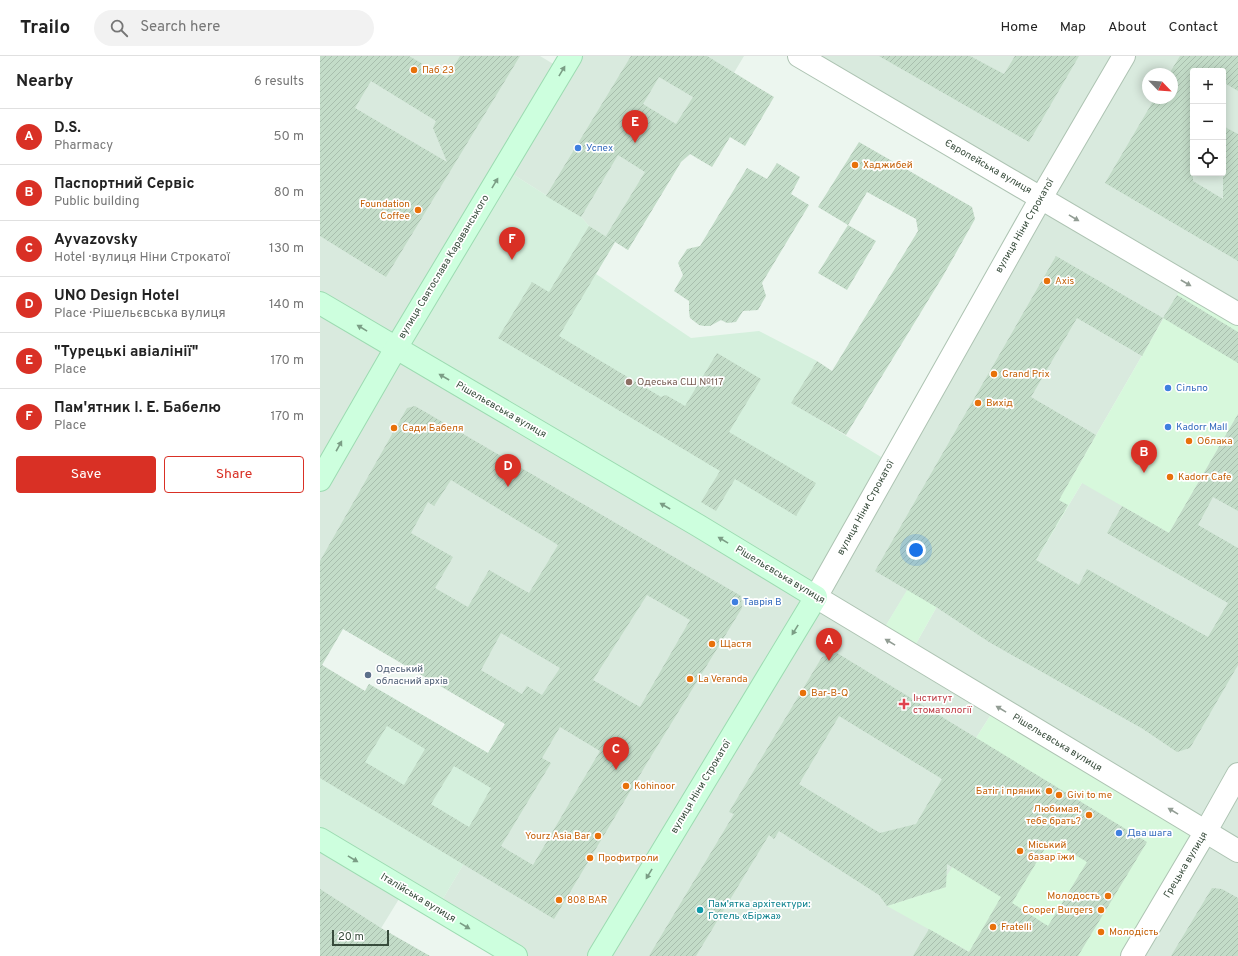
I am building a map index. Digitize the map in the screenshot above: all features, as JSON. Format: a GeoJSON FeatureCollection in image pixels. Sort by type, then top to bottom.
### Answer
{"type":"FeatureCollection","features":[{"type":"Feature","properties":{"kind":"main road","name":"вулиця Святослава Караванського"},"geometry":{"type":"LineString","coordinates":[[320,480],[396,348],[571,56]]}},
{"type":"Feature","properties":{"kind":"main road","name":"Рішельєвська вулиця"},"geometry":{"type":"LineString","coordinates":[[320,303],[699,526],[816,597]]}},
{"type":"Feature","properties":{"kind":"main road","name":"вулиця Ніни Строкатої"},"geometry":{"type":"LineString","coordinates":[[599,956],[816,597]]}},
{"type":"Feature","properties":{"kind":"main road","name":"Італійська вулиця"},"geometry":{"type":"LineString","coordinates":[[320,839],[516,956]]}},
{"type":"Feature","properties":{"kind":"street","name":"Європейська вулиця"},"geometry":{"type":"LineString","coordinates":[[799,56],[1238,314]]}},
{"type":"Feature","properties":{"kind":"street","name":"вулиця Ніни Строкатої"},"geometry":{"type":"LineString","coordinates":[[816,597],[1041,198],[1124,56]]}},
{"type":"Feature","properties":{"kind":"street","name":"Рішельєвська вулиця"},"geometry":{"type":"LineString","coordinates":[[816,597],[1238,851]]}},
{"type":"Feature","properties":{"kind":"street","name":"Грецька вулиця"},"geometry":{"type":"LineString","coordinates":[[1132,956],[1238,774]]}},
{"type":"Feature","properties":{"kind":"shaded area"},"geometry":{"type":"Polygon","coordinates":[[[364,56],[540,56],[560,68],[396,347],[320,301],[320,119],[364,56]]]}},
{"type":"Feature","properties":{"kind":"shaded area"},"geometry":{"type":"Polygon","coordinates":[[[574,56],[744,56],[628,250],[589,226],[581,217],[506,170],[574,56]]]}},
{"type":"Feature","properties":{"kind":"shaded area"},"geometry":{"type":"Polygon","coordinates":[[[808,56],[1120,56],[1040,192],[808,56]]]}},
{"type":"Feature","properties":{"kind":"shaded area"},"geometry":{"type":"Polygon","coordinates":[[[1131,56],[1238,56],[1238,309],[1048,196],[1131,56]]]}},
{"type":"Feature","properties":{"kind":"shaded area","name":"Одеська СШ №117"},"geometry":{"type":"Polygon","coordinates":[[[506,170],[581,217],[589,226],[615,242],[596,274],[691,338],[759,331],[817,361],[792,403],[891,463],[814,592],[397,349],[506,170]]]}},
{"type":"Feature","properties":{"kind":"shaded area"},"geometry":{"type":"Polygon","coordinates":[[[1041,206],[1181,288],[1072,477],[907,591],[882,632],[819,596],[1041,206]]]}},
{"type":"Feature","properties":{"kind":"shaded area"},"geometry":{"type":"Polygon","coordinates":[[[1181,288],[1238,321],[1238,414],[1169,533],[1082,483],[1036,560],[966,555],[913,649],[882,632],[950,518],[1072,477],[1181,288]]]}},
{"type":"Feature","properties":{"kind":"shaded area"},"geometry":{"type":"Polygon","coordinates":[[[320,304],[394,349],[320,477],[320,304]]]}},
{"type":"Feature","properties":{"kind":"shaded area"},"geometry":{"type":"Polygon","coordinates":[[[396,349],[812,598],[598,956],[518,956],[438,907],[487,825],[500,733],[522,694],[320,577],[320,483],[396,349]]]}},
{"type":"Feature","properties":{"kind":"shaded area"},"geometry":{"type":"Polygon","coordinates":[[[1238,414],[1238,769],[1206,826],[913,649],[966,555],[1036,560],[1082,483],[1238,414]]]}},
{"type":"Feature","properties":{"kind":"shaded area"},"geometry":{"type":"Polygon","coordinates":[[[817,600],[995,708],[976,738],[987,810],[946,887],[929,929],[977,956],[600,956],[817,600]]]}},
{"type":"Feature","properties":{"kind":"shaded area"},"geometry":{"type":"Polygon","coordinates":[[[369,684],[488,753],[500,733],[487,825],[438,907],[320,836],[320,769],[369,684]]]}},
{"type":"Feature","properties":{"kind":"shaded area"},"geometry":{"type":"Polygon","coordinates":[[[995,708],[1201,831],[1127,956],[977,956],[887,906],[946,887],[946,877],[987,810],[976,738],[995,708]]]}},
{"type":"Feature","properties":{"kind":"shaded area"},"geometry":{"type":"Polygon","coordinates":[[[1238,778],[1238,846],[1209,829],[1238,778]]]}},
{"type":"Feature","properties":{"kind":"shaded area"},"geometry":{"type":"Polygon","coordinates":[[[1208,836],[1238,855],[1238,956],[1136,956],[1208,836]]]}},
{"type":"Feature","properties":{"kind":"shaded area"},"geometry":{"type":"Polygon","coordinates":[[[320,844],[402,894],[364,956],[320,956],[320,844]]]}},
{"type":"Feature","properties":{"kind":"building"},"geometry":{"type":"Polygon","coordinates":[[[320,56],[409,56],[447,78],[460,56],[520,56],[386,277],[320,236],[320,56]],[[371,81],[355,108],[447,162],[433,128],[436,121],[371,81]]]}},
{"type":"Feature","properties":{"kind":"building"},"geometry":{"type":"Polygon","coordinates":[[[631,56],[707,56],[774,97],[745,146],[730,137],[712,167],[690,154],[681,162],[628,250],[606,236],[645,172],[618,155],[581,217],[546,196],[631,56]],[[659,77],[643,104],[676,124],[693,97],[659,77]]]}},
{"type":"Feature","properties":{"kind":"building"},"geometry":{"type":"Polygon","coordinates":[[[879,56],[970,56],[1004,74],[1015,56],[1079,56],[1029,142],[879,56]]]}},
{"type":"Feature","properties":{"kind":"building"},"geometry":{"type":"Polygon","coordinates":[[[1180,56],[1238,56],[1238,91],[1226,84],[1226,68],[1190,68],[1190,176],[1193,176],[1193,181],[1223,199],[1223,176],[1226,176],[1226,128],[1238,134],[1238,261],[1105,183],[1151,104],[1178,104],[1178,68],[1173,68],[1180,56]]]}},
{"type":"Feature","properties":{"kind":"building"},"geometry":{"type":"Polygon","coordinates":[[[859,142],[972,207],[975,219],[943,276],[846,435],[791,403],[817,361],[832,371],[918,231],[916,219],[867,192],[848,225],[818,207],[859,142]]]}},
{"type":"Feature","properties":{"kind":"building"},"geometry":{"type":"Polygon","coordinates":[[[777,163],[800,177],[791,194],[809,205],[762,283],[766,296],[758,310],[743,311],[736,322],[727,323],[721,320],[710,326],[699,325],[690,318],[689,301],[674,291],[683,275],[678,263],[687,249],[700,246],[747,168],[767,179],[777,163]]]}},
{"type":"Feature","properties":{"kind":"building"},"geometry":{"type":"Polygon","coordinates":[[[848,225],[876,241],[847,290],[818,273],[848,225]]]}},
{"type":"Feature","properties":{"kind":"building"},"geometry":{"type":"Polygon","coordinates":[[[589,226],[615,242],[559,336],[661,397],[666,395],[685,406],[717,353],[761,379],[729,432],[816,483],[796,516],[735,479],[716,511],[701,502],[720,471],[498,338],[532,282],[549,292],[589,226]]]}},
{"type":"Feature","properties":{"kind":"building"},"geometry":{"type":"Polygon","coordinates":[[[1056,256],[1163,318],[1142,356],[1077,318],[1031,397],[1096,435],[1059,500],[1068,505],[1036,560],[1079,585],[1087,569],[1208,637],[1228,603],[1107,533],[1122,506],[1169,533],[1238,414],[1238,511],[1213,497],[1198,525],[1238,548],[1238,665],[1190,748],[1177,752],[1143,729],[989,642],[936,607],[875,571],[1056,256]]]}},
{"type":"Feature","properties":{"kind":"building"},"geometry":{"type":"Polygon","coordinates":[[[1177,295],[1238,332],[1238,363],[1163,318],[1177,295]]]}},
{"type":"Feature","properties":{"kind":"building"},"geometry":{"type":"Polygon","coordinates":[[[415,406],[741,596],[742,608],[554,919],[320,778],[320,561],[407,408],[415,406]],[[451,480],[434,506],[428,502],[411,533],[453,557],[435,588],[468,607],[489,570],[529,593],[558,545],[451,480]],[[647,595],[593,680],[640,707],[690,620],[647,595]],[[343,629],[322,665],[365,691],[369,684],[488,753],[505,724],[343,629]],[[501,633],[481,670],[522,694],[527,686],[542,695],[560,668],[501,633]],[[387,726],[365,762],[404,785],[425,749],[387,726]],[[560,727],[542,758],[551,763],[501,846],[533,865],[600,751],[560,727]],[[454,766],[431,804],[469,827],[491,788],[454,766]]]}},
{"type":"Feature","properties":{"kind":"building"},"geometry":{"type":"Polygon","coordinates":[[[837,653],[1147,842],[1078,956],[913,956],[929,929],[969,952],[1001,897],[947,864],[946,887],[887,906],[879,895],[779,831],[774,839],[769,835],[696,956],[649,956],[734,814],[729,812],[822,657],[837,653]],[[839,716],[799,784],[880,833],[916,824],[942,779],[839,716]],[[1050,840],[1012,903],[1048,926],[1087,862],[1050,840]]]}},
{"type":"Feature","properties":{"kind":"building"},"geometry":{"type":"Polygon","coordinates":[[[1212,888],[1222,889],[1238,898],[1238,956],[1171,956],[1212,888]]]}},
{"type":"Feature","properties":{"kind":"building"},"geometry":{"type":"Polygon","coordinates":[[[320,889],[381,928],[430,956],[320,956],[320,889]]]}},
{"type":"Feature","properties":{"kind":"place","name":"Паб 23"},"geometry":{"type":"Point","coordinates":[414,70]}},
{"type":"Feature","properties":{"kind":"place","name":"\"Турецькі авіалінії\""},"geometry":{"type":"Point","coordinates":[635,143]}},
{"type":"Feature","properties":{"kind":"place","name":"Успех"},"geometry":{"type":"Point","coordinates":[578,148]}},
{"type":"Feature","properties":{"kind":"place","name":"Хаджибей"},"geometry":{"type":"Point","coordinates":[855,165]}},
{"type":"Feature","properties":{"kind":"place","name":"Foundation Coffee"},"geometry":{"type":"Point","coordinates":[418,210]}},
{"type":"Feature","properties":{"kind":"place","name":"Пам'ятник І. Е. Бабелю"},"geometry":{"type":"Point","coordinates":[512,260]}},
{"type":"Feature","properties":{"kind":"place","name":"Axis"},"geometry":{"type":"Point","coordinates":[1047,281]}},
{"type":"Feature","properties":{"kind":"place","name":"Grand Prix"},"geometry":{"type":"Point","coordinates":[994,374]}},
{"type":"Feature","properties":{"kind":"place","name":"Одеська СШ №117"},"geometry":{"type":"Point","coordinates":[629,382]}},
{"type":"Feature","properties":{"kind":"place","name":"Сільпо"},"geometry":{"type":"Point","coordinates":[1168,388]}},
{"type":"Feature","properties":{"kind":"place","name":"Вихід"},"geometry":{"type":"Point","coordinates":[978,403]}},
{"type":"Feature","properties":{"kind":"place","name":"Kadorr Mall"},"geometry":{"type":"Point","coordinates":[1168,427]}},
{"type":"Feature","properties":{"kind":"place","name":"Сади Бабеля"},"geometry":{"type":"Point","coordinates":[394,428]}},
{"type":"Feature","properties":{"kind":"place","name":"Облака"},"geometry":{"type":"Point","coordinates":[1189,441]}},
{"type":"Feature","properties":{"kind":"place","name":"Паспортний Сервіс"},"geometry":{"type":"Point","coordinates":[1144,473]}},
{"type":"Feature","properties":{"kind":"place","name":"Kadorr Cafe"},"geometry":{"type":"Point","coordinates":[1170,477]}},
{"type":"Feature","properties":{"kind":"place","name":"UNO Design Hotel"},"geometry":{"type":"Point","coordinates":[508,487]}},
{"type":"Feature","properties":{"kind":"place","name":"Таврія В"},"geometry":{"type":"Point","coordinates":[735,602]}},
{"type":"Feature","properties":{"kind":"place","name":"Щастя"},"geometry":{"type":"Point","coordinates":[712,644]}},
{"type":"Feature","properties":{"kind":"place","name":"D.S."},"geometry":{"type":"Point","coordinates":[829,661]}},
{"type":"Feature","properties":{"kind":"place","name":"Одеський обласний архів"},"geometry":{"type":"Point","coordinates":[368,675]}},
{"type":"Feature","properties":{"kind":"place","name":"La Veranda"},"geometry":{"type":"Point","coordinates":[690,679]}},
{"type":"Feature","properties":{"kind":"place","name":"Bar-B-Q"},"geometry":{"type":"Point","coordinates":[803,693]}},
{"type":"Feature","properties":{"kind":"place","name":"Інститут стоматології"},"geometry":{"type":"Point","coordinates":[904,704]}},
{"type":"Feature","properties":{"kind":"place","name":"Ayvazovsky"},"geometry":{"type":"Point","coordinates":[616,770]}},
{"type":"Feature","properties":{"kind":"place","name":"Kohinoor"},"geometry":{"type":"Point","coordinates":[626,786]}},
{"type":"Feature","properties":{"kind":"place","name":"Батіг і пряник"},"geometry":{"type":"Point","coordinates":[1049,791]}},
{"type":"Feature","properties":{"kind":"place","name":"Givi to me"},"geometry":{"type":"Point","coordinates":[1059,795]}},
{"type":"Feature","properties":{"kind":"place","name":"Любимая, тебе брать?"},"geometry":{"type":"Point","coordinates":[1089,815]}},
{"type":"Feature","properties":{"kind":"place","name":"Два шага"},"geometry":{"type":"Point","coordinates":[1119,833]}},
{"type":"Feature","properties":{"kind":"place","name":"Yourz Asia Bar"},"geometry":{"type":"Point","coordinates":[598,836]}},
{"type":"Feature","properties":{"kind":"place","name":"Міський базар їжи"},"geometry":{"type":"Point","coordinates":[1020,851]}},
{"type":"Feature","properties":{"kind":"place","name":"Профитроли"},"geometry":{"type":"Point","coordinates":[590,858]}},
{"type":"Feature","properties":{"kind":"place","name":"Молодость"},"geometry":{"type":"Point","coordinates":[1108,896]}},
{"type":"Feature","properties":{"kind":"place","name":"808 BAR"},"geometry":{"type":"Point","coordinates":[559,900]}},
{"type":"Feature","properties":{"kind":"place","name":"Пам'ятка архітектури: Готель «Біржа»"},"geometry":{"type":"Point","coordinates":[700,910]}},
{"type":"Feature","properties":{"kind":"place","name":"Cooper Burgers"},"geometry":{"type":"Point","coordinates":[1101,910]}},
{"type":"Feature","properties":{"kind":"place","name":"Fratelli"},"geometry":{"type":"Point","coordinates":[993,927]}},
{"type":"Feature","properties":{"kind":"place","name":"Молодість"},"geometry":{"type":"Point","coordinates":[1101,932]}}]}
